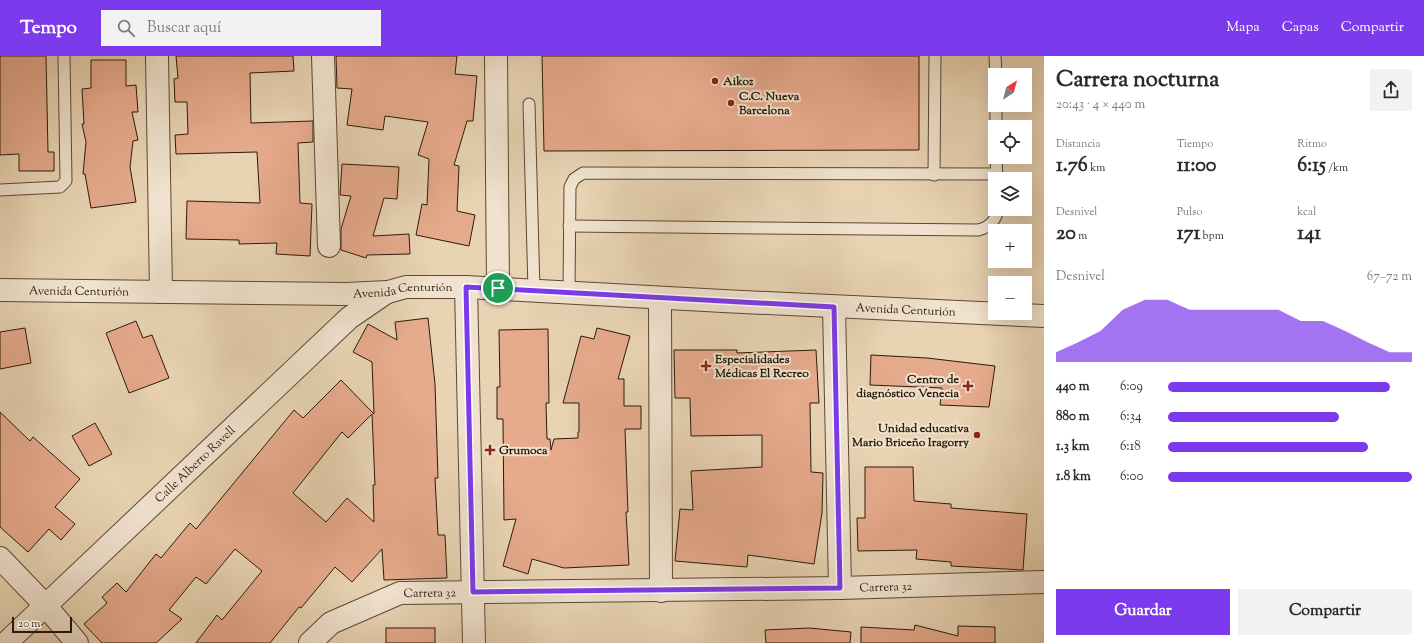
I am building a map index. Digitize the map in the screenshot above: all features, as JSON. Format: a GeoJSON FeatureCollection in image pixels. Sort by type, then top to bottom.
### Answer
{"type":"FeatureCollection","features":[{"type":"Feature","properties":{"kind":"street"},"geometry":{"type":"LineString","coordinates":[[157,56],[160,292]]}},
{"type":"Feature","properties":{"kind":"street"},"geometry":{"type":"LineString","coordinates":[[323,56],[329,246]]}},
{"type":"Feature","properties":{"kind":"street"},"geometry":{"type":"LineString","coordinates":[[496,56],[498,288]]}},
{"type":"Feature","properties":{"kind":"street","name":"Avenida Centurión"},"geometry":{"type":"LineString","coordinates":[[0,290],[346,294],[388,292],[406,287],[466,287],[834,307],[1044,316]]}},
{"type":"Feature","properties":{"kind":"street"},"geometry":{"type":"LineString","coordinates":[[466,287],[474,643]]}},
{"type":"Feature","properties":{"kind":"street","name":"Calle Alberto Ravell"},"geometry":{"type":"LineString","coordinates":[[6,643],[349,318],[388,292]]}},
{"type":"Feature","properties":{"kind":"street"},"geometry":{"type":"LineString","coordinates":[[660,298],[661,591]]}},
{"type":"Feature","properties":{"kind":"street"},"geometry":{"type":"LineString","coordinates":[[834,307],[840,588]]}},
{"type":"Feature","properties":{"kind":"street"},"geometry":{"type":"LineString","coordinates":[[0,558],[45,605],[77,643]]}},
{"type":"Feature","properties":{"kind":"street","name":"Carrera 32"},"geometry":{"type":"LineString","coordinates":[[310,643],[331,623],[400,593],[840,588],[1044,582]]}},
{"type":"Feature","properties":{"kind":"lane"},"geometry":{"type":"LineString","coordinates":[[0,190],[60,187],[66,181],[64,56]]}},
{"type":"Feature","properties":{"kind":"lane"},"geometry":{"type":"LineString","coordinates":[[934,175],[935,56]]}},
{"type":"Feature","properties":{"kind":"lane"},"geometry":{"type":"LineString","coordinates":[[995,56],[996,68]]}},
{"type":"Feature","properties":{"kind":"lane"},"geometry":{"type":"LineString","coordinates":[[529,104],[534,290]]}},
{"type":"Feature","properties":{"kind":"lane"},"geometry":{"type":"LineString","coordinates":[[570,292],[570,187],[574,179],[583,173],[934,175],[988,177]]}},
{"type":"Feature","properties":{"kind":"lane"},"geometry":{"type":"LineString","coordinates":[[569,226],[978,230],[987,228],[995,216]]}},
{"type":"Feature","properties":{"kind":"building"},"geometry":{"type":"Polygon","coordinates":[[[0,56],[46,56],[48,152],[54,152],[54,171],[19,171],[19,154],[0,155],[0,56]]]}},
{"type":"Feature","properties":{"kind":"building"},"geometry":{"type":"Polygon","coordinates":[[[176,56],[293,56],[294,71],[250,73],[251,123],[313,121],[313,142],[298,143],[300,203],[312,204],[310,256],[276,254],[277,243],[239,244],[239,240],[186,239],[187,201],[260,203],[257,152],[176,154],[175,135],[188,134],[187,102],[175,102],[174,79],[178,78],[176,56]]]}},
{"type":"Feature","properties":{"kind":"building"},"geometry":{"type":"Polygon","coordinates":[[[336,56],[457,56],[455,74],[477,76],[473,121],[467,121],[454,165],[459,166],[457,211],[475,215],[469,246],[416,235],[422,204],[427,205],[429,159],[418,155],[428,122],[385,116],[383,130],[347,125],[352,89],[337,88],[336,56]]]}},
{"type":"Feature","properties":{"kind":"building","name":"C.C. Nueva Barcelona"},"geometry":{"type":"Polygon","coordinates":[[[542,56],[919,56],[919,150],[544,151],[542,56]]]}},
{"type":"Feature","properties":{"kind":"building"},"geometry":{"type":"Polygon","coordinates":[[[91,60],[126,60],[126,86],[136,85],[138,112],[132,112],[138,140],[133,141],[130,167],[136,202],[91,208],[85,174],[83,174],[86,142],[82,124],[84,124],[82,89],[91,88],[91,60]]]}},
{"type":"Feature","properties":{"kind":"building"},"geometry":{"type":"Polygon","coordinates":[[[342,164],[399,167],[397,199],[384,198],[373,236],[409,234],[410,254],[367,255],[366,258],[341,250],[341,229],[351,196],[340,195],[342,164]]]}},
{"type":"Feature","properties":{"kind":"building"},"geometry":{"type":"Polygon","coordinates":[[[428,318],[435,384],[438,478],[435,478],[438,535],[445,535],[447,578],[384,580],[382,549],[352,582],[335,567],[301,608],[299,607],[270,643],[196,643],[217,615],[222,620],[262,571],[235,549],[206,584],[196,577],[169,610],[182,619],[156,643],[102,643],[84,624],[107,603],[102,597],[117,583],[126,592],[156,554],[161,558],[190,523],[196,529],[294,410],[303,418],[341,380],[374,414],[372,362],[353,352],[368,324],[397,340],[395,322],[428,318]],[[372,414],[348,438],[342,432],[293,493],[326,522],[347,498],[374,522],[373,485],[375,485],[372,414]]]}},
{"type":"Feature","properties":{"kind":"building"},"geometry":{"type":"Polygon","coordinates":[[[136,321],[143,338],[152,335],[169,378],[129,393],[106,333],[136,321]]]}},
{"type":"Feature","properties":{"kind":"building"},"geometry":{"type":"Polygon","coordinates":[[[25,328],[31,363],[0,369],[0,332],[25,328]]]}},
{"type":"Feature","properties":{"kind":"building"},"geometry":{"type":"Polygon","coordinates":[[[597,328],[630,336],[618,379],[624,379],[624,406],[641,406],[641,429],[625,429],[628,512],[626,512],[629,565],[564,568],[532,559],[528,574],[503,566],[516,519],[504,520],[503,419],[497,419],[497,387],[500,387],[499,330],[548,329],[549,403],[546,403],[547,439],[550,439],[551,450],[554,439],[578,438],[579,403],[563,403],[581,336],[594,339],[597,328]]]}},
{"type":"Feature","properties":{"kind":"building"},"geometry":{"type":"Polygon","coordinates":[[[674,350],[737,350],[737,353],[816,350],[819,403],[810,403],[811,472],[823,473],[822,513],[814,564],[748,555],[747,567],[675,561],[680,509],[693,510],[691,471],[762,467],[762,435],[691,436],[690,398],[675,398],[674,350]]]}},
{"type":"Feature","properties":{"kind":"building"},"geometry":{"type":"Polygon","coordinates":[[[871,355],[927,358],[995,366],[989,407],[940,405],[942,388],[870,385],[871,355]]]}},
{"type":"Feature","properties":{"kind":"building"},"geometry":{"type":"Polygon","coordinates":[[[0,412],[30,441],[33,437],[80,479],[55,507],[75,524],[61,540],[49,529],[28,552],[0,527],[0,412]]]}},
{"type":"Feature","properties":{"kind":"building"},"geometry":{"type":"Polygon","coordinates":[[[95,423],[112,454],[89,466],[72,436],[95,423]]]}},
{"type":"Feature","properties":{"kind":"building"},"geometry":{"type":"Polygon","coordinates":[[[865,467],[913,467],[914,501],[951,504],[951,508],[1027,514],[1023,570],[951,566],[951,562],[916,559],[917,550],[858,551],[857,518],[865,518],[865,467]]]}},
{"type":"Feature","properties":{"kind":"building"},"geometry":{"type":"Polygon","coordinates":[[[915,625],[958,636],[958,626],[995,627],[995,643],[861,643],[861,627],[914,630],[915,625]]]}},
{"type":"Feature","properties":{"kind":"building"},"geometry":{"type":"Polygon","coordinates":[[[386,628],[435,628],[435,643],[386,643],[386,628]]]}},
{"type":"Feature","properties":{"kind":"building"},"geometry":{"type":"Polygon","coordinates":[[[809,628],[851,632],[850,643],[766,643],[765,630],[809,628]]]}},
{"type":"Feature","properties":{"kind":"place","name":"Aikoz"},"geometry":{"type":"Point","coordinates":[715,81]}},
{"type":"Feature","properties":{"kind":"place","name":"C.C. Nueva Barcelona"},"geometry":{"type":"Point","coordinates":[731,103]}},
{"type":"Feature","properties":{"kind":"place","name":"Especialidades Médicas El Recreo"},"geometry":{"type":"Point","coordinates":[706,366]}},
{"type":"Feature","properties":{"kind":"place","name":"Centro de diagnóstico Venecia"},"geometry":{"type":"Point","coordinates":[968,386]}},
{"type":"Feature","properties":{"kind":"place","name":"Unidad educativa Mario Briceño Iragorry"},"geometry":{"type":"Point","coordinates":[977,435]}},
{"type":"Feature","properties":{"kind":"place","name":"Grumoca"},"geometry":{"type":"Point","coordinates":[490,450]}},
{"type":"Feature","properties":{"kind":"route"},"geometry":{"type":"LineString","coordinates":[[466,287],[498,288],[834,307],[840,588],[473,592],[466,287]]}}]}
